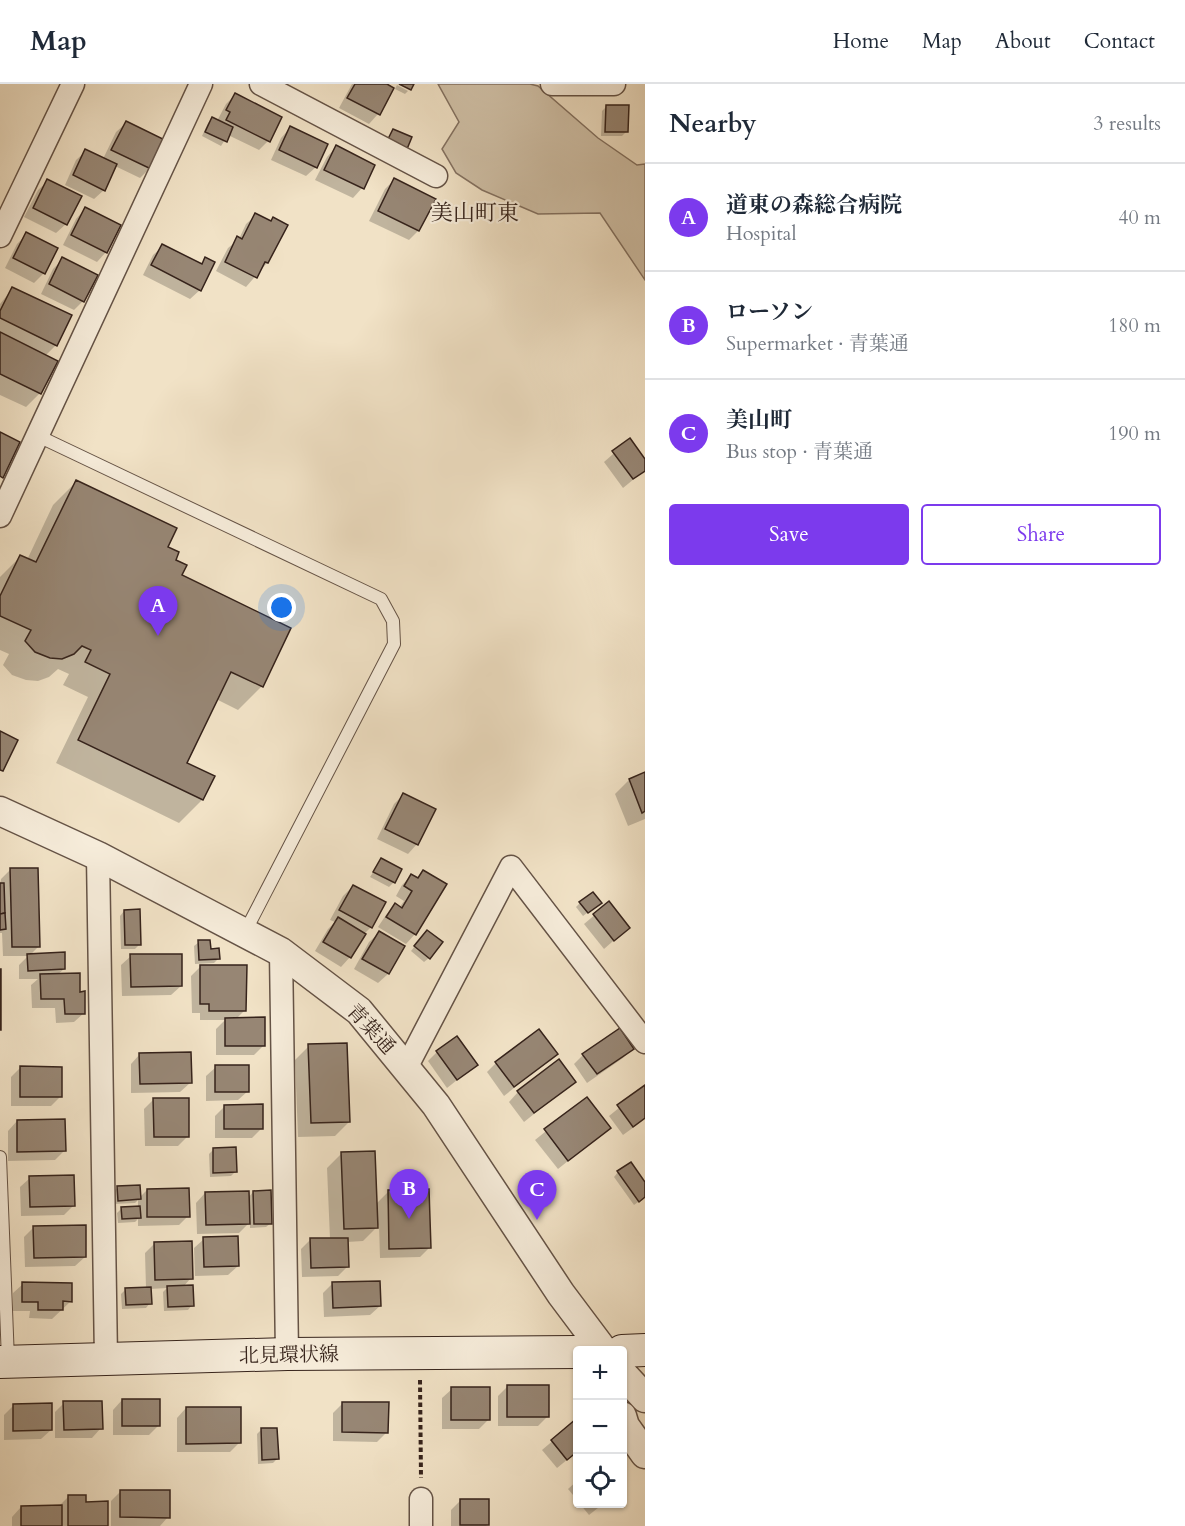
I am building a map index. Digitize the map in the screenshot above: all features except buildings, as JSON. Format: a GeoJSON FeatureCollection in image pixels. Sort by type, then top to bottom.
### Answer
{"type":"FeatureCollection","features":[{"type":"Feature","properties":{"kind":"main road"},"geometry":{"type":"LineString","coordinates":[[627,1351],[645,1350]]}},
{"type":"Feature","properties":{"kind":"main road","name":"北見環状線"},"geometry":{"type":"LineString","coordinates":[[4,1361],[288,1354],[573,1352]]}},
{"type":"Feature","properties":{"kind":"street"},"geometry":{"type":"LineString","coordinates":[[0,236],[73,84]]}},
{"type":"Feature","properties":{"kind":"street"},"geometry":{"type":"LineString","coordinates":[[0,516],[201,84]]}},
{"type":"Feature","properties":{"kind":"street"},"geometry":{"type":"LineString","coordinates":[[261,84],[436,176]]}},
{"type":"Feature","properties":{"kind":"street"},"geometry":{"type":"LineString","coordinates":[[552,84],[614,84]]}},
{"type":"Feature","properties":{"kind":"street","name":"青葉通"},"geometry":{"type":"LineString","coordinates":[[0,811],[98,856],[281,952],[359,1011],[436,1105],[561,1294],[600,1346]]}},
{"type":"Feature","properties":{"kind":"street"},"geometry":{"type":"LineString","coordinates":[[98,856],[106,1359]]}},
{"type":"Feature","properties":{"kind":"street"},"geometry":{"type":"LineString","coordinates":[[406,1068],[511,867],[645,1042]]}},
{"type":"Feature","properties":{"kind":"street"},"geometry":{"type":"LineString","coordinates":[[281,952],[288,1354]]}},
{"type":"Feature","properties":{"kind":"street"},"geometry":{"type":"LineString","coordinates":[[627,1378],[645,1398]]}},
{"type":"Feature","properties":{"kind":"street"},"geometry":{"type":"LineString","coordinates":[[627,1427],[645,1454]]}},
{"type":"Feature","properties":{"kind":"street"},"geometry":{"type":"LineString","coordinates":[[421,1499],[421,1526]]}},
{"type":"Feature","properties":{"kind":"lane"},"geometry":{"type":"LineString","coordinates":[[38,436],[381,599],[393,621],[394,644],[245,932]]}},
{"type":"Feature","properties":{"kind":"lane"},"geometry":{"type":"LineString","coordinates":[[0,1157],[4,1361]]}},
{"type":"Feature","properties":{"kind":"path"},"geometry":{"type":"LineString","coordinates":[[419,1354],[421,1499]]}},
{"type":"Feature","properties":{"kind":"shaded area"},"geometry":{"type":"Polygon","coordinates":[[[438,84],[530,84],[538,86],[598,138],[637,165],[645,164],[645,280],[600,213],[538,214],[482,190],[456,173],[442,149],[459,122],[438,84]]]}},
{"type":"Feature","properties":{"kind":"place","name":"道東の森総合病院"},"geometry":{"type":"Point","coordinates":[158,636]}},
{"type":"Feature","properties":{"kind":"place","name":"ローソン"},"geometry":{"type":"Point","coordinates":[409,1219]}},
{"type":"Feature","properties":{"kind":"place","name":"美山町"},"geometry":{"type":"Point","coordinates":[537,1220]}},
{"type":"Feature","properties":{"kind":"district","name":"美山町東"},"geometry":{"type":"Point","coordinates":[475,213]}}]}
